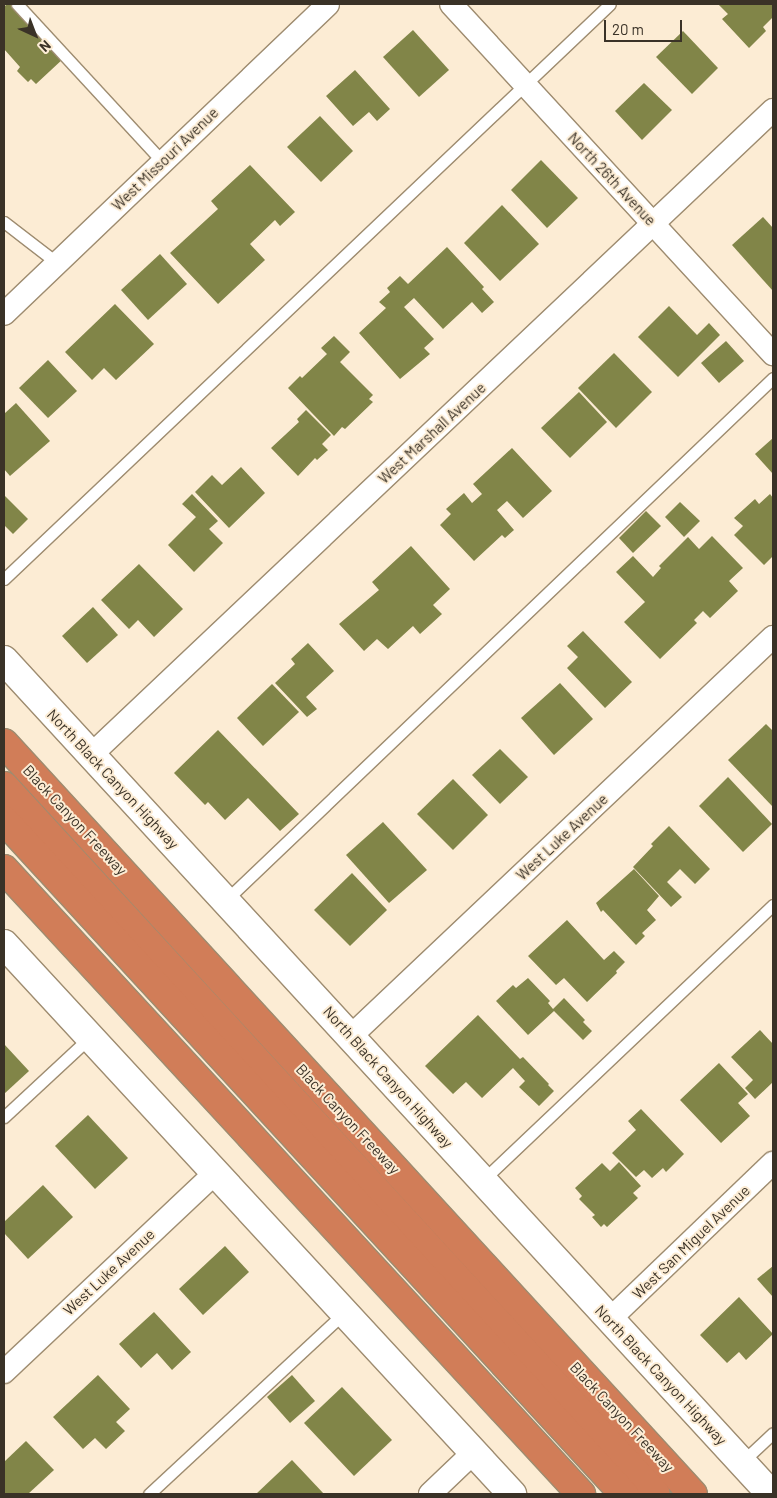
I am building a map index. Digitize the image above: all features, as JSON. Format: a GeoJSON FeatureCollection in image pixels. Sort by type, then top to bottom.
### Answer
{"type":"FeatureCollection","features":[{"type":"Feature","properties":{"kind":"highway","name":"Black Canyon Freeway"},"geometry":{"type":"LineString","coordinates":[[4,743],[693,1494]]}},
{"type":"Feature","properties":{"kind":"highway"},"geometry":{"type":"LineString","coordinates":[[4,786],[656,1494]]}},
{"type":"Feature","properties":{"kind":"highway"},"geometry":{"type":"LineString","coordinates":[[4,820],[624,1494]]}},
{"type":"Feature","properties":{"kind":"highway"},"geometry":{"type":"LineString","coordinates":[[4,870],[581,1494]]}},
{"type":"Feature","properties":{"kind":"main road","name":"North Black Canyon Highway"},"geometry":{"type":"LineString","coordinates":[[4,660],[771,1494]]}},
{"type":"Feature","properties":{"kind":"main road"},"geometry":{"type":"LineString","coordinates":[[4,944],[512,1494]]}},
{"type":"Feature","properties":{"kind":"street","name":"West Missouri Avenue"},"geometry":{"type":"LineString","coordinates":[[4,314],[328,4]]}},
{"type":"Feature","properties":{"kind":"street","name":"North 26th Avenue"},"geometry":{"type":"LineString","coordinates":[[451,4],[773,354]]}},
{"type":"Feature","properties":{"kind":"street","name":"West Marshall Avenue"},"geometry":{"type":"LineString","coordinates":[[91,755],[773,110]]}},
{"type":"Feature","properties":{"kind":"street","name":"West Luke Avenue"},"geometry":{"type":"LineString","coordinates":[[351,1036],[773,637]]}},
{"type":"Feature","properties":{"kind":"street","name":"West San Miguel Avenue"},"geometry":{"type":"LineString","coordinates":[[609,1320],[773,1163]]}},
{"type":"Feature","properties":{"kind":"street","name":"West Luke Avenue"},"geometry":{"type":"LineString","coordinates":[[4,1372],[215,1173]]}},
{"type":"Feature","properties":{"kind":"street"},"geometry":{"type":"LineString","coordinates":[[430,1494],[473,1453]]}},
{"type":"Feature","properties":{"kind":"lane"},"geometry":{"type":"LineString","coordinates":[[17,4],[162,161]]}},
{"type":"Feature","properties":{"kind":"lane"},"geometry":{"type":"LineString","coordinates":[[4,579],[610,4]]}},
{"type":"Feature","properties":{"kind":"lane"},"geometry":{"type":"LineString","coordinates":[[4,222],[57,263]]}},
{"type":"Feature","properties":{"kind":"lane"},"geometry":{"type":"LineString","coordinates":[[226,900],[773,378]]}},
{"type":"Feature","properties":{"kind":"lane"},"geometry":{"type":"LineString","coordinates":[[483,1180],[773,905]]}},
{"type":"Feature","properties":{"kind":"lane"},"geometry":{"type":"LineString","coordinates":[[4,1117],[90,1037]]}},
{"type":"Feature","properties":{"kind":"lane"},"geometry":{"type":"LineString","coordinates":[[149,1494],[344,1313]]}},
{"type":"Feature","properties":{"kind":"lane"},"geometry":{"type":"LineString","coordinates":[[742,1462],[773,1433]]}},
{"type":"Feature","properties":{"kind":"building"},"geometry":{"type":"Polygon","coordinates":[[[7,4],[14,4],[64,58],[36,84],[31,79],[28,82],[17,71],[20,67],[4,49],[4,7],[7,4]]]}},
{"type":"Feature","properties":{"kind":"building"},"geometry":{"type":"Polygon","coordinates":[[[718,4],[773,4],[773,17],[763,27],[766,31],[749,48],[722,19],[728,14],[718,4]]]}},
{"type":"Feature","properties":{"kind":"building"},"geometry":{"type":"Polygon","coordinates":[[[413,30],[449,70],[419,97],[383,57],[413,30]]]}},
{"type":"Feature","properties":{"kind":"building"},"geometry":{"type":"Polygon","coordinates":[[[683,31],[718,68],[692,94],[656,57],[683,31]]]}},
{"type":"Feature","properties":{"kind":"building"},"geometry":{"type":"Polygon","coordinates":[[[355,70],[390,109],[377,121],[369,112],[353,126],[326,96],[355,70]]]}},
{"type":"Feature","properties":{"kind":"building"},"geometry":{"type":"Polygon","coordinates":[[[644,83],[672,110],[642,140],[615,111],[644,83]]]}},
{"type":"Feature","properties":{"kind":"building"},"geometry":{"type":"Polygon","coordinates":[[[320,116],[353,151],[321,182],[287,147],[320,116]]]}},
{"type":"Feature","properties":{"kind":"building"},"geometry":{"type":"Polygon","coordinates":[[[541,160],[578,198],[547,228],[511,190],[541,160]]]}},
{"type":"Feature","properties":{"kind":"building"},"geometry":{"type":"Polygon","coordinates":[[[250,165],[295,212],[280,226],[275,220],[250,244],[265,260],[218,304],[170,253],[218,209],[211,201],[250,165]]]}},
{"type":"Feature","properties":{"kind":"building"},"geometry":{"type":"Polygon","coordinates":[[[502,205],[539,244],[500,281],[464,243],[502,205]]]}},
{"type":"Feature","properties":{"kind":"building"},"geometry":{"type":"Polygon","coordinates":[[[763,217],[773,228],[773,291],[732,245],[763,217]]]}},
{"type":"Feature","properties":{"kind":"building"},"geometry":{"type":"Polygon","coordinates":[[[447,247],[484,287],[482,289],[494,302],[482,313],[472,302],[443,329],[414,298],[404,307],[434,339],[424,348],[430,354],[400,379],[359,333],[386,308],[379,302],[390,292],[387,288],[400,276],[408,284],[447,247]]]}},
{"type":"Feature","properties":{"kind":"building"},"geometry":{"type":"Polygon","coordinates":[[[160,254],[187,284],[148,320],[121,290],[160,254]]]}},
{"type":"Feature","properties":{"kind":"building"},"geometry":{"type":"Polygon","coordinates":[[[115,304],[154,344],[116,380],[104,368],[92,380],[65,352],[115,304]]]}},
{"type":"Feature","properties":{"kind":"building"},"geometry":{"type":"Polygon","coordinates":[[[669,306],[697,335],[709,323],[720,335],[678,377],[638,337],[669,306]]]}},
{"type":"Feature","properties":{"kind":"building"},"geometry":{"type":"Polygon","coordinates":[[[334,336],[350,352],[340,362],[373,395],[369,399],[373,402],[345,429],[342,427],[334,436],[288,388],[300,376],[302,378],[327,354],[321,348],[334,336]]]}},
{"type":"Feature","properties":{"kind":"building"},"geometry":{"type":"Polygon","coordinates":[[[726,341],[744,361],[719,383],[701,363],[726,341]]]}},
{"type":"Feature","properties":{"kind":"building"},"geometry":{"type":"Polygon","coordinates":[[[614,353],[652,392],[616,428],[578,388],[614,353]]]}},
{"type":"Feature","properties":{"kind":"building"},"geometry":{"type":"Polygon","coordinates":[[[48,360],[77,391],[48,418],[19,388],[48,360]]]}},
{"type":"Feature","properties":{"kind":"building"},"geometry":{"type":"Polygon","coordinates":[[[579,392],[607,422],[570,458],[541,428],[579,392]]]}},
{"type":"Feature","properties":{"kind":"building"},"geometry":{"type":"Polygon","coordinates":[[[16,403],[50,441],[10,476],[4,469],[4,414],[16,403]]]}},
{"type":"Feature","properties":{"kind":"building"},"geometry":{"type":"Polygon","coordinates":[[[306,410],[331,435],[322,444],[328,450],[317,460],[315,458],[298,476],[271,448],[299,422],[297,419],[306,410]]]}},
{"type":"Feature","properties":{"kind":"building"},"geometry":{"type":"Polygon","coordinates":[[[773,438],[773,474],[755,454],[773,438]]]}},
{"type":"Feature","properties":{"kind":"building"},"geometry":{"type":"Polygon","coordinates":[[[512,448],[552,491],[523,518],[507,501],[497,510],[514,530],[505,538],[502,535],[474,561],[440,525],[451,514],[446,509],[464,493],[472,503],[482,494],[473,484],[512,448]]]}},
{"type":"Feature","properties":{"kind":"building"},"geometry":{"type":"Polygon","coordinates":[[[241,467],[265,493],[229,528],[195,492],[212,475],[222,485],[241,467]]]}},
{"type":"Feature","properties":{"kind":"building"},"geometry":{"type":"Polygon","coordinates":[[[192,494],[218,521],[209,529],[223,543],[194,572],[168,545],[196,517],[182,504],[192,494]]]}},
{"type":"Feature","properties":{"kind":"building"},"geometry":{"type":"Polygon","coordinates":[[[770,494],[773,498],[773,556],[764,565],[734,535],[743,526],[734,518],[755,499],[759,504],[770,494]]]}},
{"type":"Feature","properties":{"kind":"building"},"geometry":{"type":"Polygon","coordinates":[[[4,495],[28,519],[13,534],[4,525],[4,495]]]}},
{"type":"Feature","properties":{"kind":"building"},"geometry":{"type":"Polygon","coordinates":[[[680,502],[700,521],[684,537],[665,517],[680,502]]]}},
{"type":"Feature","properties":{"kind":"building"},"geometry":{"type":"Polygon","coordinates":[[[646,511],[661,526],[633,553],[619,538],[646,511]]]}},
{"type":"Feature","properties":{"kind":"building"},"geometry":{"type":"Polygon","coordinates":[[[712,536],[743,568],[729,581],[738,591],[710,618],[703,611],[694,620],[697,623],[660,659],[624,622],[645,602],[616,572],[633,556],[653,577],[661,568],[659,566],[688,537],[699,549],[712,536]]]}},
{"type":"Feature","properties":{"kind":"building"},"geometry":{"type":"Polygon","coordinates":[[[411,546],[450,589],[433,605],[442,614],[420,634],[413,626],[388,649],[377,639],[364,651],[339,624],[379,590],[372,582],[411,546]]]}},
{"type":"Feature","properties":{"kind":"building"},"geometry":{"type":"Polygon","coordinates":[[[139,564],[183,609],[154,637],[138,620],[129,629],[101,600],[139,564]]]}},
{"type":"Feature","properties":{"kind":"building"},"geometry":{"type":"Polygon","coordinates":[[[93,607],[118,635],[87,663],[62,636],[93,607]]]}},
{"type":"Feature","properties":{"kind":"building"},"geometry":{"type":"Polygon","coordinates":[[[583,631],[632,682],[605,708],[567,668],[578,657],[567,646],[583,631]]]}},
{"type":"Feature","properties":{"kind":"building"},"geometry":{"type":"Polygon","coordinates":[[[308,643],[334,671],[306,697],[317,709],[307,717],[275,683],[295,664],[291,659],[308,643]]]}},
{"type":"Feature","properties":{"kind":"building"},"geometry":{"type":"Polygon","coordinates":[[[560,683],[593,719],[554,755],[521,718],[560,683]]]}},
{"type":"Feature","properties":{"kind":"building"},"geometry":{"type":"Polygon","coordinates":[[[272,684],[299,712],[263,746],[237,718],[272,684]]]}},
{"type":"Feature","properties":{"kind":"building"},"geometry":{"type":"Polygon","coordinates":[[[766,724],[773,731],[773,807],[728,760],[766,724]]]}},
{"type":"Feature","properties":{"kind":"building"},"geometry":{"type":"Polygon","coordinates":[[[218,730],[299,814],[280,831],[248,798],[225,820],[208,802],[205,805],[174,773],[218,730]]]}},
{"type":"Feature","properties":{"kind":"building"},"geometry":{"type":"Polygon","coordinates":[[[500,749],[528,777],[500,804],[472,775],[500,749]]]}},
{"type":"Feature","properties":{"kind":"building"},"geometry":{"type":"Polygon","coordinates":[[[728,777],[772,824],[743,852],[699,806],[728,777]]]}},
{"type":"Feature","properties":{"kind":"building"},"geometry":{"type":"Polygon","coordinates":[[[453,779],[488,815],[453,850],[417,814],[453,779]]]}},
{"type":"Feature","properties":{"kind":"building"},"geometry":{"type":"Polygon","coordinates":[[[383,822],[427,870],[389,903],[346,855],[383,822]]]}},
{"type":"Feature","properties":{"kind":"building"},"geometry":{"type":"Polygon","coordinates":[[[669,826],[710,869],[695,884],[680,869],[667,882],[682,897],[671,907],[633,867],[653,846],[651,844],[669,826]]]}},
{"type":"Feature","properties":{"kind":"building"},"geometry":{"type":"Polygon","coordinates":[[[634,869],[659,896],[647,910],[656,920],[642,933],[645,936],[636,945],[603,910],[601,912],[596,903],[634,869]]]}},
{"type":"Feature","properties":{"kind":"building"},"geometry":{"type":"Polygon","coordinates":[[[352,873],[387,910],[350,946],[314,910],[352,873]]]}},
{"type":"Feature","properties":{"kind":"building"},"geometry":{"type":"Polygon","coordinates":[[[567,920],[604,960],[614,951],[625,962],[616,971],[617,973],[587,1002],[564,978],[556,985],[528,956],[567,920]]]}},
{"type":"Feature","properties":{"kind":"building"},"geometry":{"type":"Polygon","coordinates":[[[528,978],[550,1001],[548,1003],[553,1009],[564,998],[585,1020],[583,1022],[592,1031],[583,1040],[554,1011],[528,1035],[496,1001],[513,985],[516,988],[528,978]]]}},
{"type":"Feature","properties":{"kind":"building"},"geometry":{"type":"Polygon","coordinates":[[[478,1015],[520,1059],[523,1057],[554,1091],[539,1106],[519,1087],[525,1081],[513,1068],[482,1098],[466,1082],[453,1094],[425,1066],[478,1015]]]}},
{"type":"Feature","properties":{"kind":"building"},"geometry":{"type":"Polygon","coordinates":[[[760,1030],[773,1044],[773,1082],[755,1099],[745,1088],[753,1080],[731,1057],[760,1030]]]}},
{"type":"Feature","properties":{"kind":"building"},"geometry":{"type":"Polygon","coordinates":[[[4,1044],[29,1071],[4,1094],[4,1044]]]}},
{"type":"Feature","properties":{"kind":"building"},"geometry":{"type":"Polygon","coordinates":[[[719,1063],[748,1094],[738,1103],[750,1116],[721,1143],[680,1100],[719,1063]]]}},
{"type":"Feature","properties":{"kind":"building"},"geometry":{"type":"Polygon","coordinates":[[[641,1109],[684,1154],[666,1172],[663,1168],[652,1178],[644,1170],[636,1177],[612,1153],[636,1130],[628,1121],[641,1109]]]}},
{"type":"Feature","properties":{"kind":"building"},"geometry":{"type":"Polygon","coordinates":[[[88,1115],[128,1158],[95,1189],[55,1146],[88,1115]]]}},
{"type":"Feature","properties":{"kind":"building"},"geometry":{"type":"Polygon","coordinates":[[[619,1162],[641,1186],[633,1193],[638,1198],[607,1227],[604,1224],[601,1227],[592,1217],[595,1215],[579,1199],[582,1196],[575,1188],[602,1163],[610,1171],[619,1162]]]}},
{"type":"Feature","properties":{"kind":"building"},"geometry":{"type":"Polygon","coordinates":[[[43,1185],[73,1217],[28,1259],[4,1233],[4,1222],[43,1185]]]}},
{"type":"Feature","properties":{"kind":"building"},"geometry":{"type":"Polygon","coordinates":[[[225,1246],[249,1272],[203,1315],[179,1289],[225,1246]]]}},
{"type":"Feature","properties":{"kind":"building"},"geometry":{"type":"Polygon","coordinates":[[[773,1266],[773,1297],[757,1279],[773,1266]]]}},
{"type":"Feature","properties":{"kind":"building"},"geometry":{"type":"Polygon","coordinates":[[[739,1297],[773,1334],[746,1360],[739,1352],[727,1363],[700,1335],[739,1297]]]}},
{"type":"Feature","properties":{"kind":"building"},"geometry":{"type":"Polygon","coordinates":[[[154,1312],[191,1352],[172,1370],[157,1353],[141,1368],[119,1344],[154,1312]]]}},
{"type":"Feature","properties":{"kind":"building"},"geometry":{"type":"Polygon","coordinates":[[[98,1375],[130,1409],[116,1422],[125,1431],[106,1449],[95,1438],[83,1449],[53,1417],[98,1375]]]}},
{"type":"Feature","properties":{"kind":"building"},"geometry":{"type":"Polygon","coordinates":[[[292,1375],[315,1401],[290,1423],[267,1397],[292,1375]]]}},
{"type":"Feature","properties":{"kind":"building"},"geometry":{"type":"Polygon","coordinates":[[[342,1387],[392,1440],[354,1476],[304,1423],[342,1387]]]}},
{"type":"Feature","properties":{"kind":"building"},"geometry":{"type":"Polygon","coordinates":[[[26,1441],[54,1470],[28,1494],[4,1494],[4,1462],[26,1441]]]}},
{"type":"Feature","properties":{"kind":"building"},"geometry":{"type":"Polygon","coordinates":[[[292,1460],[324,1494],[256,1494],[292,1460]]]}}]}
